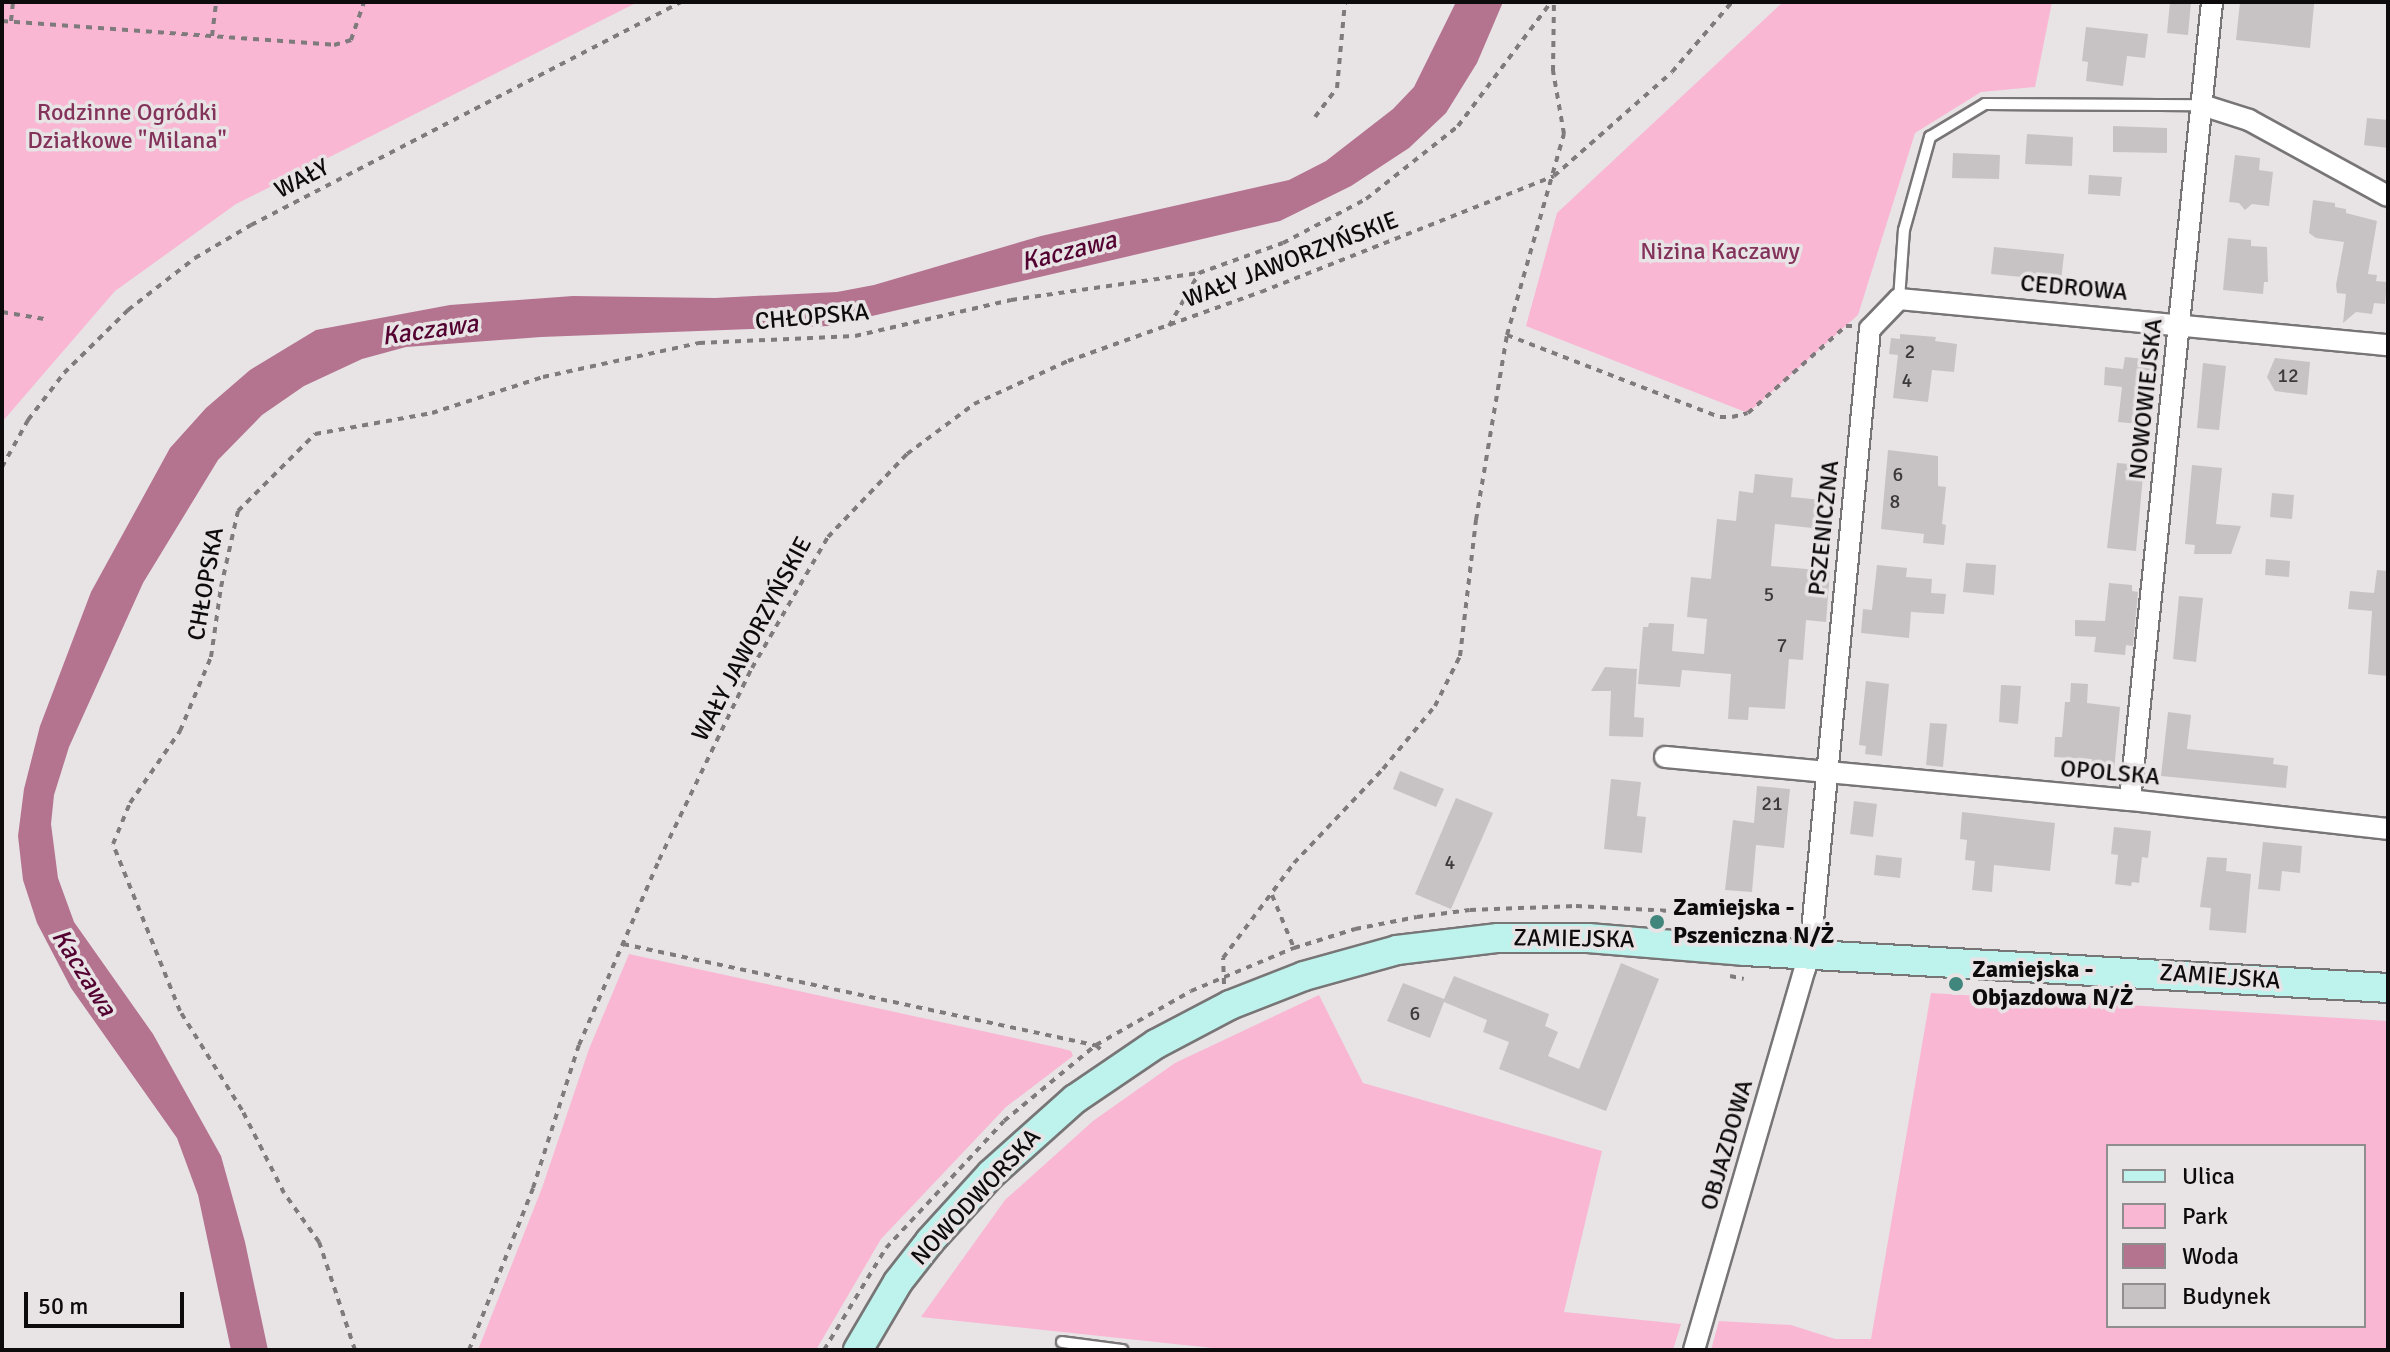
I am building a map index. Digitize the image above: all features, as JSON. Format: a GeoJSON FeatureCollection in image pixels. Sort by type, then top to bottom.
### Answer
{"type":"FeatureCollection","features":[{"type":"Feature","properties":{"kind":"street","name":"NOWOWIEJSKA"},"geometry":{"type":"LineString","coordinates":[[2130,800],[2212,2]]}},
{"type":"Feature","properties":{"kind":"street"},"geometry":{"type":"LineString","coordinates":[[2202,105],[2249,120],[2388,196]]}},
{"type":"Feature","properties":{"kind":"street"},"geometry":{"type":"LineString","coordinates":[[1870,329],[1899,299]]}},
{"type":"Feature","properties":{"kind":"street","name":"CEDROWA"},"geometry":{"type":"LineString","coordinates":[[1899,299],[2180,323],[2388,345]]}},
{"type":"Feature","properties":{"kind":"street","name":"PSZENICZNA"},"geometry":{"type":"LineString","coordinates":[[1808,954],[1870,329]]}},
{"type":"Feature","properties":{"kind":"street"},"geometry":{"type":"LineString","coordinates":[[1665,757],[1826,774]]}},
{"type":"Feature","properties":{"kind":"street","name":"OPOLSKA"},"geometry":{"type":"LineString","coordinates":[[1826,774],[2130,800],[2388,829]]}},
{"type":"Feature","properties":{"kind":"street","name":"ZAMIEJSKA"},"geometry":{"type":"LineString","coordinates":[[1119,1066],[1230,1005],[1349,961],[1456,941],[1559,936],[2388,988]]}},
{"type":"Feature","properties":{"kind":"street","name":"OBJAZDOWA"},"geometry":{"type":"LineString","coordinates":[[1694,1350],[1808,954]]}},
{"type":"Feature","properties":{"kind":"street","name":"NOWODWORSKA"},"geometry":{"type":"LineString","coordinates":[[858,1350],[898,1282],[957,1210],[1028,1139],[1119,1066]]}},
{"type":"Feature","properties":{"kind":"lane"},"geometry":{"type":"LineString","coordinates":[[1899,299],[1904,230],[1930,137],[1985,104],[2202,105]]}},
{"type":"Feature","properties":{"kind":"lane"},"geometry":{"type":"LineString","coordinates":[[1062,1342],[1122,1350]]}},
{"type":"Feature","properties":{"kind":"path"},"geometry":{"type":"LineString","coordinates":[[11,21],[13,2]]}},
{"type":"Feature","properties":{"kind":"path"},"geometry":{"type":"LineString","coordinates":[[212,36],[216,2]]}},
{"type":"Feature","properties":{"kind":"path"},"geometry":{"type":"LineString","coordinates":[[2,21],[334,45],[351,40],[364,2]]}},
{"type":"Feature","properties":{"kind":"path","name":"WAŁY"},"geometry":{"type":"LineString","coordinates":[[2,467],[28,420],[64,373],[128,310],[195,258],[251,225],[682,2]]}},
{"type":"Feature","properties":{"kind":"path"},"geometry":{"type":"LineString","coordinates":[[1315,117],[1337,88],[1345,2]]}},
{"type":"Feature","properties":{"kind":"path"},"geometry":{"type":"LineString","coordinates":[[1230,1005],[1222,977],[1223,958],[1294,863],[1383,769],[1435,706],[1460,656],[1476,520],[1507,335],[1564,134],[1553,71],[1553,2]]}},
{"type":"Feature","properties":{"kind":"path","name":"CHŁOPSKA"},"geometry":{"type":"LineString","coordinates":[[355,1350],[319,1242],[284,1193],[242,1110],[180,1011],[113,844],[130,803],[180,731],[211,657],[221,587],[238,511],[315,434],[432,413],[543,377],[699,343],[855,336],[1011,300],[1199,273],[1283,243],[1366,199],[1458,126],[1553,2]]}},
{"type":"Feature","properties":{"kind":"path","name":"WAŁY JAWORZYŃSKIE"},"geometry":{"type":"LineString","coordinates":[[469,1350],[533,1188],[579,1045],[623,944],[752,668],[828,537],[907,454],[974,404],[1068,361],[1169,326],[1554,176],[1672,72],[1732,2]]}},
{"type":"Feature","properties":{"kind":"path"},"geometry":{"type":"LineString","coordinates":[[1169,326],[1199,273]]}},
{"type":"Feature","properties":{"kind":"path"},"geometry":{"type":"LineString","coordinates":[[2,312],[44,319]]}},
{"type":"Feature","properties":{"kind":"path"},"geometry":{"type":"LineString","coordinates":[[1507,335],[1720,417],[1732,417],[1748,413],[1846,326],[1870,329]]}},
{"type":"Feature","properties":{"kind":"path"},"geometry":{"type":"LineString","coordinates":[[1272,893],[1294,948]]}},
{"type":"Feature","properties":{"kind":"path"},"geometry":{"type":"LineString","coordinates":[[824,1350],[886,1248],[929,1198],[1004,1121],[1096,1045],[1191,991],[1294,948],[1355,929],[1470,910],[1576,906],[1748,915]]}},
{"type":"Feature","properties":{"kind":"path"},"geometry":{"type":"LineString","coordinates":[[623,944],[1096,1045],[1119,1066]]}},
{"type":"Feature","properties":{"kind":"green space","name":"Rodzinne Ogródki Działkowe \"Milana\""},"geometry":{"type":"Polygon","coordinates":[[[2,2],[638,2],[236,204],[115,291],[2,422],[2,2]]]}},
{"type":"Feature","properties":{"kind":"green space","name":"Nizina Kaczawy"},"geometry":{"type":"Polygon","coordinates":[[[1783,2],[2052,2],[2035,87],[1981,92],[1915,133],[1858,315],[1748,413],[1526,326],[1557,213],[1783,2]]]}},
{"type":"Feature","properties":{"kind":"green space"},"geometry":{"type":"Polygon","coordinates":[[[629,954],[1060,1048],[1071,1051],[1073,1056],[1006,1107],[881,1239],[816,1350],[478,1350],[542,1188],[589,1049],[629,954]]]}},
{"type":"Feature","properties":{"kind":"green space"},"geometry":{"type":"Polygon","coordinates":[[[1931,993],[2388,1021],[2388,1350],[1711,1350],[1719,1321],[1791,1325],[1835,1339],[1871,1339],[1931,993]]]}},
{"type":"Feature","properties":{"kind":"green space"},"geometry":{"type":"Polygon","coordinates":[[[1319,995],[1363,1083],[1602,1151],[1564,1312],[1681,1324],[1673,1350],[1231,1350],[921,1317],[1005,1200],[1093,1121],[1175,1063],[1319,995]]]}},
{"type":"Feature","properties":{"kind":"water","name":"Kaczawa"},"geometry":{"type":"Polygon","coordinates":[[[1456,2],[1503,2],[1477,63],[1446,113],[1409,148],[1351,186],[1280,221],[829,326],[541,337],[406,347],[362,359],[304,386],[262,415],[218,460],[143,583],[69,747],[54,795],[51,824],[58,878],[74,922],[153,1034],[221,1156],[245,1242],[268,1350],[231,1350],[198,1195],[177,1138],[71,988],[37,923],[23,880],[18,836],[24,789],[40,726],[91,592],[170,448],[206,408],[250,370],[316,330],[450,305],[573,296],[715,298],[837,292],[874,285],[1041,236],[1289,180],[1326,161],[1393,109],[1414,87],[1456,2]]]}},
{"type":"Feature","properties":{"kind":"building"},"geometry":{"type":"Polygon","coordinates":[[[2170,2],[2191,2],[2188,35],[2167,33],[2170,2]]]}},
{"type":"Feature","properties":{"kind":"building"},"geometry":{"type":"Polygon","coordinates":[[[2240,2],[2314,4],[2310,48],[2236,40],[2240,2]]]}},
{"type":"Feature","properties":{"kind":"building"},"geometry":{"type":"Polygon","coordinates":[[[2086,27],[2148,34],[2145,58],[2127,56],[2123,86],[2086,81],[2088,62],[2082,61],[2086,27]]]}},
{"type":"Feature","properties":{"kind":"building"},"geometry":{"type":"Polygon","coordinates":[[[2367,118],[2388,120],[2388,148],[2364,145],[2367,118]]]}},
{"type":"Feature","properties":{"kind":"building"},"geometry":{"type":"Polygon","coordinates":[[[2113,126],[2167,128],[2167,153],[2113,152],[2113,126]]]}},
{"type":"Feature","properties":{"kind":"building"},"geometry":{"type":"Polygon","coordinates":[[[2027,134],[2073,137],[2072,166],[2025,164],[2027,134]]]}},
{"type":"Feature","properties":{"kind":"building"},"geometry":{"type":"Polygon","coordinates":[[[1953,153],[2000,155],[1999,179],[1952,178],[1953,153]]]}},
{"type":"Feature","properties":{"kind":"building"},"geometry":{"type":"Polygon","coordinates":[[[2235,155],[2260,158],[2259,170],[2273,172],[2269,206],[2252,204],[2245,210],[2239,203],[2229,202],[2235,155]]]}},
{"type":"Feature","properties":{"kind":"building"},"geometry":{"type":"Polygon","coordinates":[[[2089,175],[2122,177],[2120,196],[2088,194],[2089,175]]]}},
{"type":"Feature","properties":{"kind":"building"},"geometry":{"type":"Polygon","coordinates":[[[2313,200],[2335,203],[2335,207],[2346,209],[2346,213],[2377,221],[2368,274],[2377,275],[2376,281],[2387,282],[2385,304],[2374,303],[2372,314],[2356,312],[2343,323],[2346,294],[2337,293],[2336,285],[2344,242],[2316,238],[2309,233],[2313,200]]]}},
{"type":"Feature","properties":{"kind":"building"},"geometry":{"type":"Polygon","coordinates":[[[2228,238],[2251,240],[2251,246],[2267,247],[2268,282],[2264,282],[2263,294],[2223,290],[2228,238]]]}},
{"type":"Feature","properties":{"kind":"building"},"geometry":{"type":"Polygon","coordinates":[[[1994,247],[2064,254],[2061,281],[1991,274],[1994,247]]]}},
{"type":"Feature","properties":{"kind":"building"},"geometry":{"type":"Polygon","coordinates":[[[1900,334],[1936,337],[1935,341],[1957,344],[1954,372],[1932,370],[1928,402],[1893,398],[1898,355],[1889,354],[1891,338],[1900,339],[1900,334]]]}},
{"type":"Feature","properties":{"kind":"building"},"geometry":{"type":"Polygon","coordinates":[[[2125,357],[2155,360],[2149,425],[2118,422],[2122,387],[2104,385],[2105,367],[2123,369],[2125,357]]]}},
{"type":"Feature","properties":{"kind":"building"},"geometry":{"type":"Polygon","coordinates":[[[2275,358],[2310,362],[2307,395],[2275,391],[2267,377],[2275,358]]]}},
{"type":"Feature","properties":{"kind":"building"},"geometry":{"type":"Polygon","coordinates":[[[2203,363],[2226,366],[2219,430],[2197,428],[2203,363]]]}},
{"type":"Feature","properties":{"kind":"building"},"geometry":{"type":"Polygon","coordinates":[[[1888,450],[1938,456],[1938,486],[1946,487],[1942,524],[1946,525],[1944,545],[1923,543],[1924,534],[1881,529],[1888,450]]]}},
{"type":"Feature","properties":{"kind":"building"},"geometry":{"type":"Polygon","coordinates":[[[2117,463],[2144,465],[2136,551],[2107,548],[2117,463]]]}},
{"type":"Feature","properties":{"kind":"building"},"geometry":{"type":"Polygon","coordinates":[[[2192,465],[2222,468],[2216,524],[2241,526],[2231,554],[2194,554],[2195,545],[2185,544],[2192,465]]]}},
{"type":"Feature","properties":{"kind":"building"},"geometry":{"type":"Polygon","coordinates":[[[1755,474],[1793,478],[1791,497],[1823,500],[1821,529],[1775,524],[1771,566],[1830,571],[1826,622],[1806,620],[1803,660],[1789,659],[1785,709],[1749,707],[1748,720],[1728,719],[1731,674],[1682,670],[1680,687],[1638,684],[1643,627],[1648,627],[1649,623],[1674,624],[1672,651],[1704,654],[1707,619],[1687,617],[1691,577],[1711,579],[1717,519],[1736,521],[1739,491],[1753,493],[1755,474]]]}},
{"type":"Feature","properties":{"kind":"building"},"geometry":{"type":"Polygon","coordinates":[[[2272,493],[2294,495],[2292,519],[2270,517],[2272,493]]]}},
{"type":"Feature","properties":{"kind":"building"},"geometry":{"type":"Polygon","coordinates":[[[2266,559],[2290,561],[2289,577],[2265,575],[2266,559]]]}},
{"type":"Feature","properties":{"kind":"building"},"geometry":{"type":"Polygon","coordinates":[[[1966,563],[1996,565],[1994,595],[1963,592],[1966,563]]]}},
{"type":"Feature","properties":{"kind":"building"},"geometry":{"type":"Polygon","coordinates":[[[1877,565],[1907,568],[1906,577],[1932,579],[1931,593],[1946,594],[1944,614],[1911,612],[1909,638],[1861,633],[1863,609],[1872,610],[1877,565]]]}},
{"type":"Feature","properties":{"kind":"building"},"geometry":{"type":"Polygon","coordinates":[[[2377,570],[2388,571],[2388,676],[2368,674],[2372,611],[2348,609],[2350,591],[2374,593],[2377,570]]]}},
{"type":"Feature","properties":{"kind":"building"},"geometry":{"type":"Polygon","coordinates":[[[2109,583],[2132,585],[2132,591],[2138,592],[2133,646],[2126,645],[2125,655],[2094,652],[2096,637],[2075,636],[2075,620],[2105,621],[2109,583]]]}},
{"type":"Feature","properties":{"kind":"building"},"geometry":{"type":"Polygon","coordinates":[[[2179,596],[2203,598],[2196,662],[2173,659],[2179,596]]]}},
{"type":"Feature","properties":{"kind":"building"},"geometry":{"type":"Polygon","coordinates":[[[1605,667],[1637,669],[1634,717],[1644,718],[1643,737],[1609,736],[1611,691],[1591,691],[1605,667]]]}},
{"type":"Feature","properties":{"kind":"building"},"geometry":{"type":"Polygon","coordinates":[[[1866,681],[1889,684],[1882,756],[1865,754],[1866,746],[1859,745],[1866,681]]]}},
{"type":"Feature","properties":{"kind":"building"},"geometry":{"type":"Polygon","coordinates":[[[2071,683],[2088,684],[2087,703],[2120,707],[2114,771],[2091,769],[2092,759],[2054,757],[2055,737],[2062,737],[2065,702],[2070,702],[2071,683]]]}},
{"type":"Feature","properties":{"kind":"building"},"geometry":{"type":"Polygon","coordinates":[[[2001,685],[2021,686],[2018,724],[1999,722],[2001,685]]]}},
{"type":"Feature","properties":{"kind":"building"},"geometry":{"type":"Polygon","coordinates":[[[2168,712],[2191,715],[2187,749],[2274,758],[2273,764],[2288,766],[2286,788],[2161,776],[2168,712]]]}},
{"type":"Feature","properties":{"kind":"building"},"geometry":{"type":"Polygon","coordinates":[[[1930,723],[1947,724],[1943,767],[1926,765],[1930,723]]]}},
{"type":"Feature","properties":{"kind":"building"},"geometry":{"type":"Polygon","coordinates":[[[1400,771],[1444,789],[1436,807],[1393,789],[1400,771]]]}},
{"type":"Feature","properties":{"kind":"building"},"geometry":{"type":"Polygon","coordinates":[[[1611,779],[1641,782],[1637,816],[1646,817],[1642,853],[1604,849],[1611,779]]]}},
{"type":"Feature","properties":{"kind":"building"},"geometry":{"type":"Polygon","coordinates":[[[1757,786],[1790,789],[1784,848],[1756,845],[1752,892],[1725,890],[1733,820],[1754,823],[1757,786]]]}},
{"type":"Feature","properties":{"kind":"building"},"geometry":{"type":"Polygon","coordinates":[[[1456,798],[1493,813],[1451,909],[1415,894],[1456,798]]]}},
{"type":"Feature","properties":{"kind":"building"},"geometry":{"type":"Polygon","coordinates":[[[1854,801],[1877,804],[1873,837],[1850,834],[1854,801]]]}},
{"type":"Feature","properties":{"kind":"building"},"geometry":{"type":"Polygon","coordinates":[[[1962,812],[2055,823],[2050,871],[1994,865],[1992,892],[1972,890],[1975,861],[1965,860],[1967,840],[1960,839],[1962,812]]]}},
{"type":"Feature","properties":{"kind":"building"},"geometry":{"type":"Polygon","coordinates":[[[2114,827],[2151,831],[2148,858],[2142,857],[2139,883],[2132,882],[2131,886],[2115,884],[2118,855],[2111,854],[2114,827]]]}},
{"type":"Feature","properties":{"kind":"building"},"geometry":{"type":"Polygon","coordinates":[[[2263,842],[2302,846],[2300,873],[2282,871],[2280,891],[2258,889],[2263,842]]]}},
{"type":"Feature","properties":{"kind":"building"},"geometry":{"type":"Polygon","coordinates":[[[1876,855],[1902,858],[1900,878],[1874,875],[1876,855]]]}},
{"type":"Feature","properties":{"kind":"building"},"geometry":{"type":"Polygon","coordinates":[[[2207,857],[2227,858],[2226,871],[2251,874],[2246,933],[2209,930],[2211,908],[2200,907],[2207,857]]]}},
{"type":"Feature","properties":{"kind":"building"},"geometry":{"type":"Polygon","coordinates":[[[1621,963],[1659,979],[1606,1111],[1499,1069],[1509,1042],[1483,1032],[1487,1020],[1444,1002],[1430,1038],[1387,1021],[1403,983],[1444,999],[1454,976],[1549,1014],[1545,1026],[1558,1032],[1548,1056],[1579,1069],[1621,963]]]}},
{"type":"Feature","properties":{"kind":"place","name":"Zamiejska - Pszeniczna N/Ż"},"geometry":{"type":"Point","coordinates":[1657,922]}},
{"type":"Feature","properties":{"kind":"place","name":"Zamiejska - Objazdowa N/Ż"},"geometry":{"type":"Point","coordinates":[1956,984]}}]}
